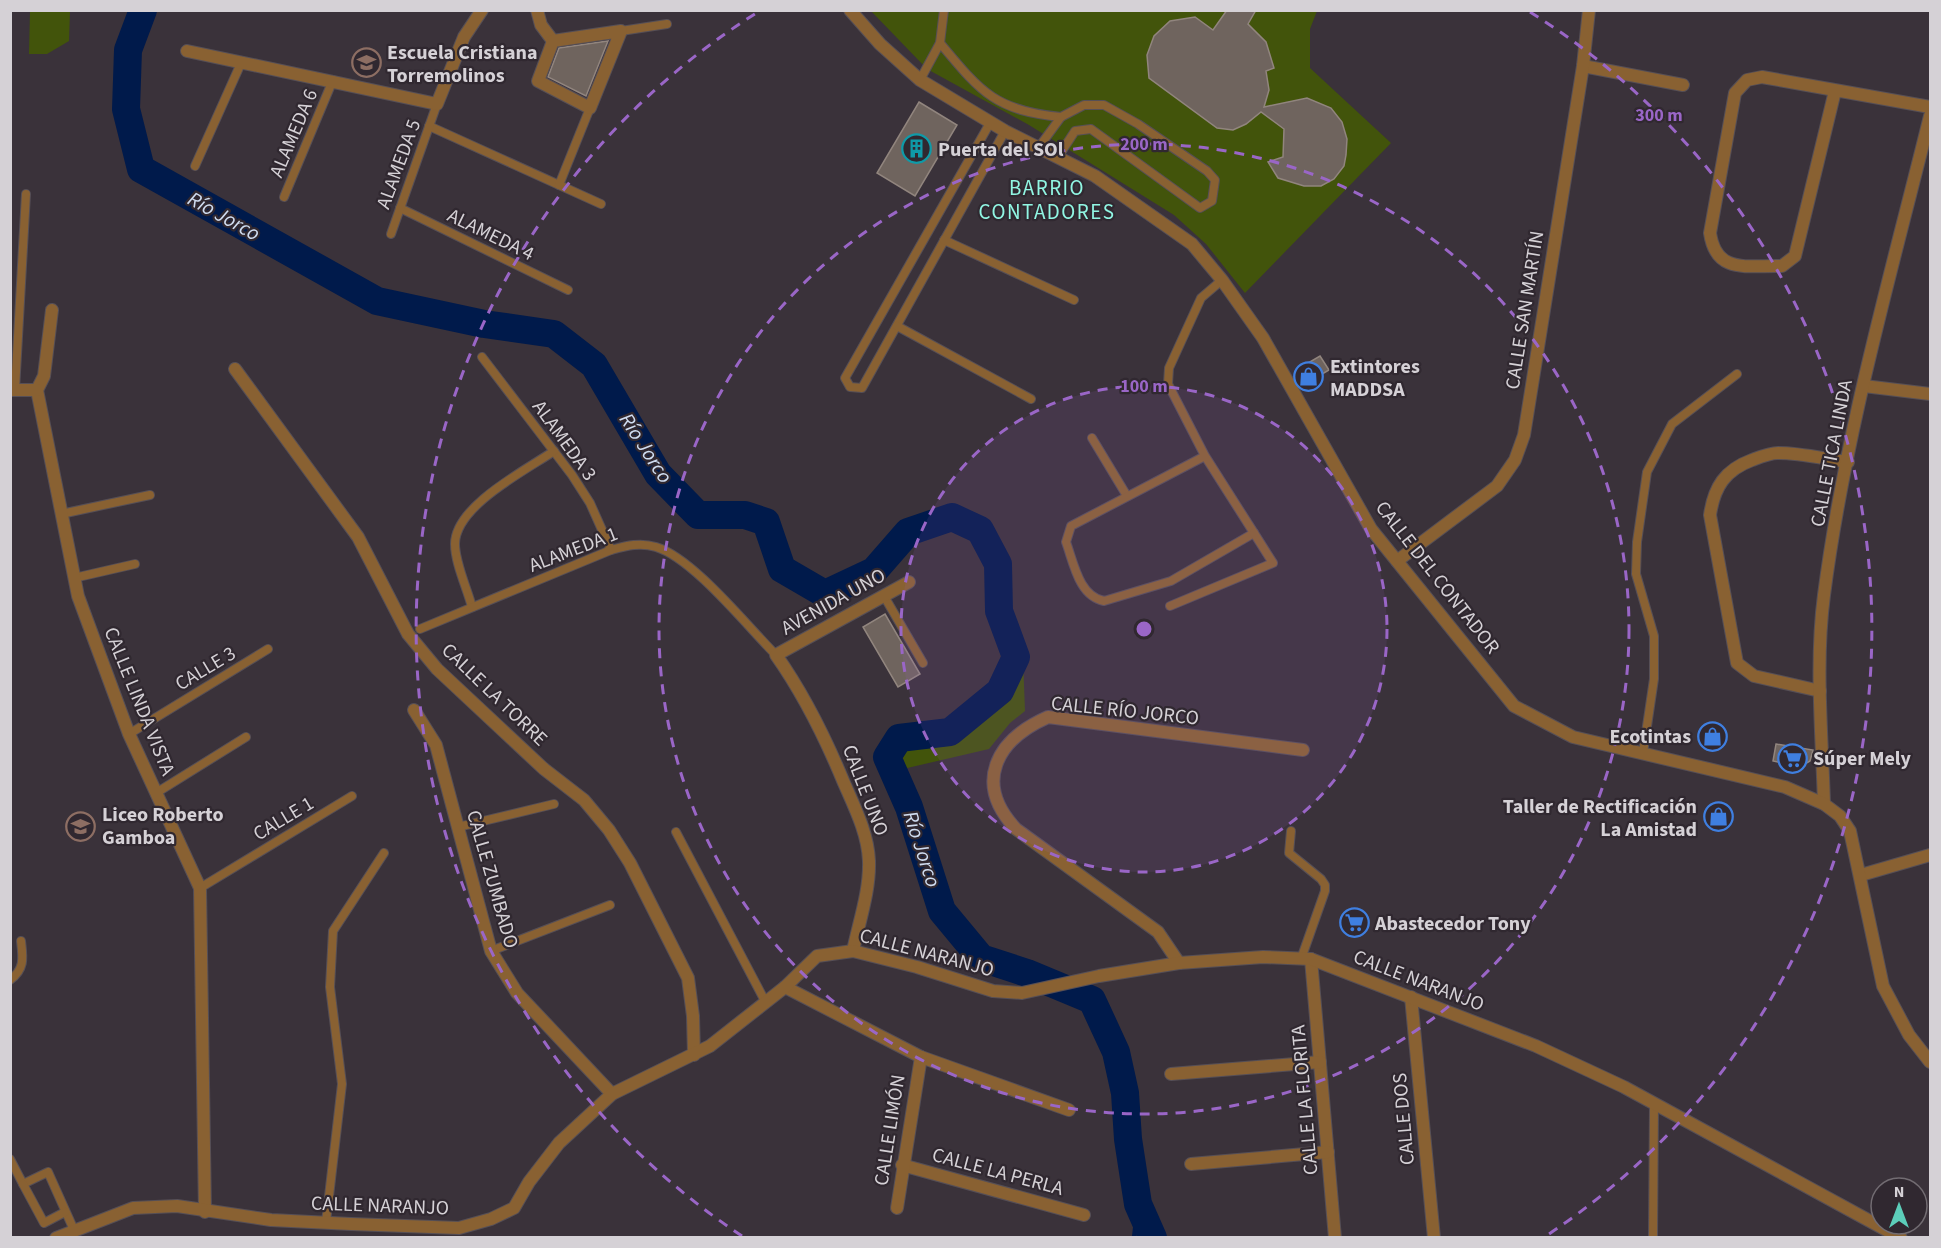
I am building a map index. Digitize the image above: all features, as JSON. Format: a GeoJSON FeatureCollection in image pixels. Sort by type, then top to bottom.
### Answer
{"type":"FeatureCollection","features":[{"type":"Feature","properties":{"kind":"street"},"geometry":{"type":"LineString","coordinates":[[187,51],[333,80],[437,104],[464,37],[482,10]]}},
{"type":"Feature","properties":{"kind":"street"},"geometry":{"type":"LineString","coordinates":[[537,10],[541,25],[553,42]]}},
{"type":"Feature","properties":{"kind":"street","name":"CALLE DEL CONTADOR"},"geometry":{"type":"LineString","coordinates":[[850,10],[880,44],[920,80],[990,123],[1095,176],[1192,244],[1222,280],[1263,338],[1371,529],[1514,706],[1574,737],[1785,787],[1824,804],[1840,816],[1850,831],[1883,986],[1909,1035],[1930,1062]]}},
{"type":"Feature","properties":{"kind":"street","name":"CALLE SAN MARTÍN"},"geometry":{"type":"LineString","coordinates":[[1396,561],[1497,486],[1515,460],[1524,435],[1583,66],[1589,10]]}},
{"type":"Feature","properties":{"kind":"street"},"geometry":{"type":"LineString","coordinates":[[553,42],[621,31]]}},
{"type":"Feature","properties":{"kind":"street"},"geometry":{"type":"LineString","coordinates":[[553,42],[538,81],[590,108],[621,31]]}},
{"type":"Feature","properties":{"kind":"street"},"geometry":{"type":"LineString","coordinates":[[1583,66],[1683,85]]}},
{"type":"Feature","properties":{"kind":"street"},"geometry":{"type":"LineString","coordinates":[[1835,91],[1795,256],[1782,266],[1730,265],[1718,258],[1712,248],[1710,232],[1735,93],[1747,80],[1762,77],[1930,107]]}},
{"type":"Feature","properties":{"kind":"street","name":"CALLE TICA LINDA"},"geometry":{"type":"LineString","coordinates":[[1824,804],[1820,691],[1824,596],[1864,386],[1930,116]]}},
{"type":"Feature","properties":{"kind":"street","name":"CALLE LINDA VISTA"},"geometry":{"type":"LineString","coordinates":[[52,310],[44,376],[37,390],[78,596],[129,734],[200,888],[205,1212]]}},
{"type":"Feature","properties":{"kind":"street","name":"CALLE LA TORRE"},"geometry":{"type":"LineString","coordinates":[[235,369],[358,537],[408,634],[437,669],[544,769],[584,800],[609,830],[630,863],[688,978],[693,1016],[694,1055]]}},
{"type":"Feature","properties":{"kind":"street"},"geometry":{"type":"LineString","coordinates":[[1864,386],[1930,394]]}},
{"type":"Feature","properties":{"kind":"street"},"geometry":{"type":"LineString","coordinates":[[13,390],[37,390]]}},
{"type":"Feature","properties":{"kind":"street"},"geometry":{"type":"LineString","coordinates":[[1820,691],[1754,676],[1737,663],[1710,515],[1713,496],[1719,483],[1731,471],[1744,463],[1777,453],[1848,462]]}},
{"type":"Feature","properties":{"kind":"street","name":"AVENIDA UNO"},"geometry":{"type":"LineString","coordinates":[[776,655],[909,582]]}},
{"type":"Feature","properties":{"kind":"street","name":"CALLE UNO"},"geometry":{"type":"LineString","coordinates":[[776,655],[800,689],[817,719],[857,812],[867,843],[869,863],[866,890],[853,951]]}},
{"type":"Feature","properties":{"kind":"street","name":"CALLE ZUMBADO"},"geometry":{"type":"LineString","coordinates":[[414,710],[436,745],[490,951],[517,993],[612,1094]]}},
{"type":"Feature","properties":{"kind":"street","name":"CALLE RÍO JORCO"},"geometry":{"type":"LineString","coordinates":[[1179,963],[1158,932],[1016,829],[1001,813],[993,791],[999,756],[1010,741],[1025,728],[1048,717],[1303,750]]}},
{"type":"Feature","properties":{"kind":"street"},"geometry":{"type":"LineString","coordinates":[[1861,875],[1930,855]]}},
{"type":"Feature","properties":{"kind":"street","name":"CALLE NARANJO"},"geometry":{"type":"LineString","coordinates":[[56,1238],[133,1208],[177,1206],[205,1212],[271,1220],[326,1222],[401,1232],[459,1228],[490,1219],[514,1208],[529,1182],[559,1143],[612,1094],[710,1046],[766,1003],[817,956],[853,951],[877,955],[993,991],[1022,993],[1099,976],[1179,963],[1263,957],[1306,959],[1536,1046],[1654,1104],[1902,1238]]}},
{"type":"Feature","properties":{"kind":"street","name":"CALLE LA FLORITA"},"geometry":{"type":"LineString","coordinates":[[1306,959],[1320,1062],[1335,1238]]}},
{"type":"Feature","properties":{"kind":"street"},"geometry":{"type":"LineString","coordinates":[[785,987],[921,1057],[1069,1110]]}},
{"type":"Feature","properties":{"kind":"street","name":"CALLE DOS"},"geometry":{"type":"LineString","coordinates":[[1411,997],[1434,1238]]}},
{"type":"Feature","properties":{"kind":"street","name":"CALLE LIMÓN"},"geometry":{"type":"LineString","coordinates":[[897,1208],[902,1165],[921,1057]]}},
{"type":"Feature","properties":{"kind":"street"},"geometry":{"type":"LineString","coordinates":[[1171,1074],[1320,1062]]}},
{"type":"Feature","properties":{"kind":"street"},"geometry":{"type":"LineString","coordinates":[[1191,1164],[1328,1152]]}},
{"type":"Feature","properties":{"kind":"street","name":"CALLE LA PERLA"},"geometry":{"type":"LineString","coordinates":[[902,1165],[1084,1215]]}},
{"type":"Feature","properties":{"kind":"lane"},"geometry":{"type":"LineString","coordinates":[[920,80],[940,43],[944,10]]}},
{"type":"Feature","properties":{"kind":"lane"},"geometry":{"type":"LineString","coordinates":[[621,31],[667,24]]}},
{"type":"Feature","properties":{"kind":"lane"},"geometry":{"type":"LineString","coordinates":[[940,43],[974,84],[1006,105],[1032,114],[1061,117]]}},
{"type":"Feature","properties":{"kind":"lane"},"geometry":{"type":"LineString","coordinates":[[195,166],[242,61]]}},
{"type":"Feature","properties":{"kind":"lane","name":"ALAMEDA 6"},"geometry":{"type":"LineString","coordinates":[[284,197],[333,80]]}},
{"type":"Feature","properties":{"kind":"lane","name":"ALAMEDA 5"},"geometry":{"type":"LineString","coordinates":[[390,234],[437,104]]}},
{"type":"Feature","properties":{"kind":"lane"},"geometry":{"type":"LineString","coordinates":[[1039,147],[1061,117],[1084,105],[1104,105],[1138,124],[1207,171],[1215,180],[1215,192],[1212,201],[1200,208],[1091,129],[1075,130],[1058,157]]}},
{"type":"Feature","properties":{"kind":"lane"},"geometry":{"type":"LineString","coordinates":[[559,185],[590,108]]}},
{"type":"Feature","properties":{"kind":"lane"},"geometry":{"type":"LineString","coordinates":[[990,123],[846,378],[850,387],[862,388],[1005,131]]}},
{"type":"Feature","properties":{"kind":"lane"},"geometry":{"type":"LineString","coordinates":[[429,126],[601,204]]}},
{"type":"Feature","properties":{"kind":"lane"},"geometry":{"type":"LineString","coordinates":[[13,390],[26,194]]}},
{"type":"Feature","properties":{"kind":"lane","name":"ALAMEDA 4"},"geometry":{"type":"LineString","coordinates":[[400,208],[568,290]]}},
{"type":"Feature","properties":{"kind":"lane"},"geometry":{"type":"LineString","coordinates":[[944,240],[1074,300]]}},
{"type":"Feature","properties":{"kind":"lane"},"geometry":{"type":"LineString","coordinates":[[1170,606],[1273,563],[1205,456],[1168,384],[1167,377],[1201,298],[1222,280]]}},
{"type":"Feature","properties":{"kind":"lane"},"geometry":{"type":"LineString","coordinates":[[897,326],[1031,399]]}},
{"type":"Feature","properties":{"kind":"lane","name":"ALAMEDA 3"},"geometry":{"type":"LineString","coordinates":[[482,357],[554,451],[590,503],[610,550]]}},
{"type":"Feature","properties":{"kind":"lane"},"geometry":{"type":"LineString","coordinates":[[1643,753],[1654,679],[1654,636],[1636,574],[1637,542],[1647,472],[1672,424],[1737,375]]}},
{"type":"Feature","properties":{"kind":"lane"},"geometry":{"type":"LineString","coordinates":[[1092,438],[1127,496]]}},
{"type":"Feature","properties":{"kind":"lane"},"geometry":{"type":"LineString","coordinates":[[472,607],[455,545],[463,519],[476,504],[554,451]]}},
{"type":"Feature","properties":{"kind":"lane"},"geometry":{"type":"LineString","coordinates":[[1205,456],[1071,526],[1065,542],[1086,593],[1104,602],[1171,581],[1254,533]]}},
{"type":"Feature","properties":{"kind":"lane"},"geometry":{"type":"LineString","coordinates":[[61,514],[150,495]]}},
{"type":"Feature","properties":{"kind":"lane","name":"ALAMEDA 1"},"geometry":{"type":"LineString","coordinates":[[420,629],[610,550],[629,545],[655,546],[684,561],[776,655]]}},
{"type":"Feature","properties":{"kind":"lane"},"geometry":{"type":"LineString","coordinates":[[74,578],[135,564]]}},
{"type":"Feature","properties":{"kind":"lane"},"geometry":{"type":"LineString","coordinates":[[884,596],[923,663]]}},
{"type":"Feature","properties":{"kind":"lane","name":"CALLE 3"},"geometry":{"type":"LineString","coordinates":[[129,734],[268,649]]}},
{"type":"Feature","properties":{"kind":"lane"},"geometry":{"type":"LineString","coordinates":[[156,793],[246,737]]}},
{"type":"Feature","properties":{"kind":"lane","name":"CALLE 1"},"geometry":{"type":"LineString","coordinates":[[200,888],[352,796]]}},
{"type":"Feature","properties":{"kind":"lane"},"geometry":{"type":"LineString","coordinates":[[458,827],[554,804]]}},
{"type":"Feature","properties":{"kind":"lane"},"geometry":{"type":"LineString","coordinates":[[1291,831],[1289,853],[1321,879],[1325,891],[1306,959]]}},
{"type":"Feature","properties":{"kind":"lane"},"geometry":{"type":"LineString","coordinates":[[676,832],[766,1003]]}},
{"type":"Feature","properties":{"kind":"lane"},"geometry":{"type":"LineString","coordinates":[[326,1222],[342,1084],[330,987],[333,931],[384,853]]}},
{"type":"Feature","properties":{"kind":"lane"},"geometry":{"type":"LineString","coordinates":[[490,951],[610,905]]}},
{"type":"Feature","properties":{"kind":"lane"},"geometry":{"type":"LineString","coordinates":[[10,980],[19,973],[23,963],[21,941]]}},
{"type":"Feature","properties":{"kind":"lane"},"geometry":{"type":"LineString","coordinates":[[1653,1238],[1654,1104]]}},
{"type":"Feature","properties":{"kind":"lane"},"geometry":{"type":"LineString","coordinates":[[10,1159],[44,1223],[65,1212]]}},
{"type":"Feature","properties":{"kind":"lane"},"geometry":{"type":"LineString","coordinates":[[22,1184],[48,1172],[74,1230]]}},
{"type":"Feature","properties":{"kind":"green space"},"geometry":{"type":"Polygon","coordinates":[[[30,11],[70,11],[69,41],[47,54],[29,54],[30,11]]]}},
{"type":"Feature","properties":{"kind":"green space"},"geometry":{"type":"Polygon","coordinates":[[[871,11],[1317,11],[1310,29],[1310,68],[1391,143],[1245,293],[1206,244],[1174,215],[1029,125],[927,69],[871,11]]]}},
{"type":"Feature","properties":{"kind":"green space"},"geometry":{"type":"Polygon","coordinates":[[[1023,658],[1025,711],[1010,723],[989,749],[903,769],[901,749],[905,743],[953,739],[1005,693],[1023,658]]]}},
{"type":"Feature","properties":{"kind":"building"},"geometry":{"type":"Polygon","coordinates":[[[1227,10],[1256,10],[1248,24],[1266,42],[1274,68],[1266,71],[1269,90],[1264,107],[1307,98],[1331,108],[1342,122],[1347,139],[1346,155],[1344,166],[1334,179],[1321,186],[1304,186],[1278,178],[1268,162],[1283,157],[1284,129],[1261,112],[1246,124],[1233,130],[1217,128],[1149,78],[1147,55],[1154,36],[1170,21],[1195,17],[1213,30],[1227,10]]]}},
{"type":"Feature","properties":{"kind":"building"},"geometry":{"type":"Polygon","coordinates":[[[608,41],[586,96],[548,77],[559,48],[608,41]]]}},
{"type":"Feature","properties":{"kind":"building","name":"Puerta del SOl"},"geometry":{"type":"Polygon","coordinates":[[[919,102],[957,125],[915,196],[877,173],[919,102]]]}},
{"type":"Feature","properties":{"kind":"building","name":"Extintores MADDSA"},"geometry":{"type":"Polygon","coordinates":[[[1320,356],[1329,370],[1305,384],[1296,370],[1320,356]]]}},
{"type":"Feature","properties":{"kind":"building"},"geometry":{"type":"Polygon","coordinates":[[[885,614],[920,674],[898,687],[863,627],[885,614]]]}},
{"type":"Feature","properties":{"kind":"building","name":"Súper Mely"},"geometry":{"type":"Polygon","coordinates":[[[1776,744],[1813,750],[1810,761],[1800,767],[1773,761],[1776,744]]]}},
{"type":"Feature","properties":{"kind":"waterway","name":"Río Jorco"},"geometry":{"type":"LineString","coordinates":[[143,10],[128,50],[126,109],[141,169],[377,301],[484,324],[554,334],[594,365],[658,474],[698,515],[745,515],[766,522],[782,569],[825,594],[874,571],[908,532],[952,517],[980,530],[998,564],[999,611],[1016,657],[1000,691],[950,732],[899,738],[887,757],[909,807],[942,911],[981,958],[1027,973],[1092,1000],[1116,1052],[1125,1093],[1128,1139],[1138,1204],[1153,1238]]}},
{"type":"Feature","properties":{"kind":"waterway"},"geometry":{"type":"LineString","coordinates":[[1134,1238],[1138,1204]]}},
{"type":"Feature","properties":{"kind":"place","name":"Escuela Cristiana Torremolinos"},"geometry":{"type":"Point","coordinates":[366,63]}},
{"type":"Feature","properties":{"kind":"place","name":"Puerta del SOl"},"geometry":{"type":"Point","coordinates":[917,149]}},
{"type":"Feature","properties":{"kind":"place","name":"Extintores MADDSA"},"geometry":{"type":"Point","coordinates":[1309,377]}},
{"type":"Feature","properties":{"kind":"place","name":"Ecotintas"},"geometry":{"type":"Point","coordinates":[1712,736]}},
{"type":"Feature","properties":{"kind":"place","name":"Súper Mely"},"geometry":{"type":"Point","coordinates":[1792,758]}},
{"type":"Feature","properties":{"kind":"place","name":"Taller de Rectificación La Amistad"},"geometry":{"type":"Point","coordinates":[1718,817]}},
{"type":"Feature","properties":{"kind":"place","name":"Liceo Roberto Gamboa"},"geometry":{"type":"Point","coordinates":[81,826]}},
{"type":"Feature","properties":{"kind":"place","name":"Abastecedor Tony"},"geometry":{"type":"Point","coordinates":[1354,923]}},
{"type":"Feature","properties":{"kind":"district","name":"BARRIO CONTADORES"},"geometry":{"type":"Point","coordinates":[1047,200]}}]}
